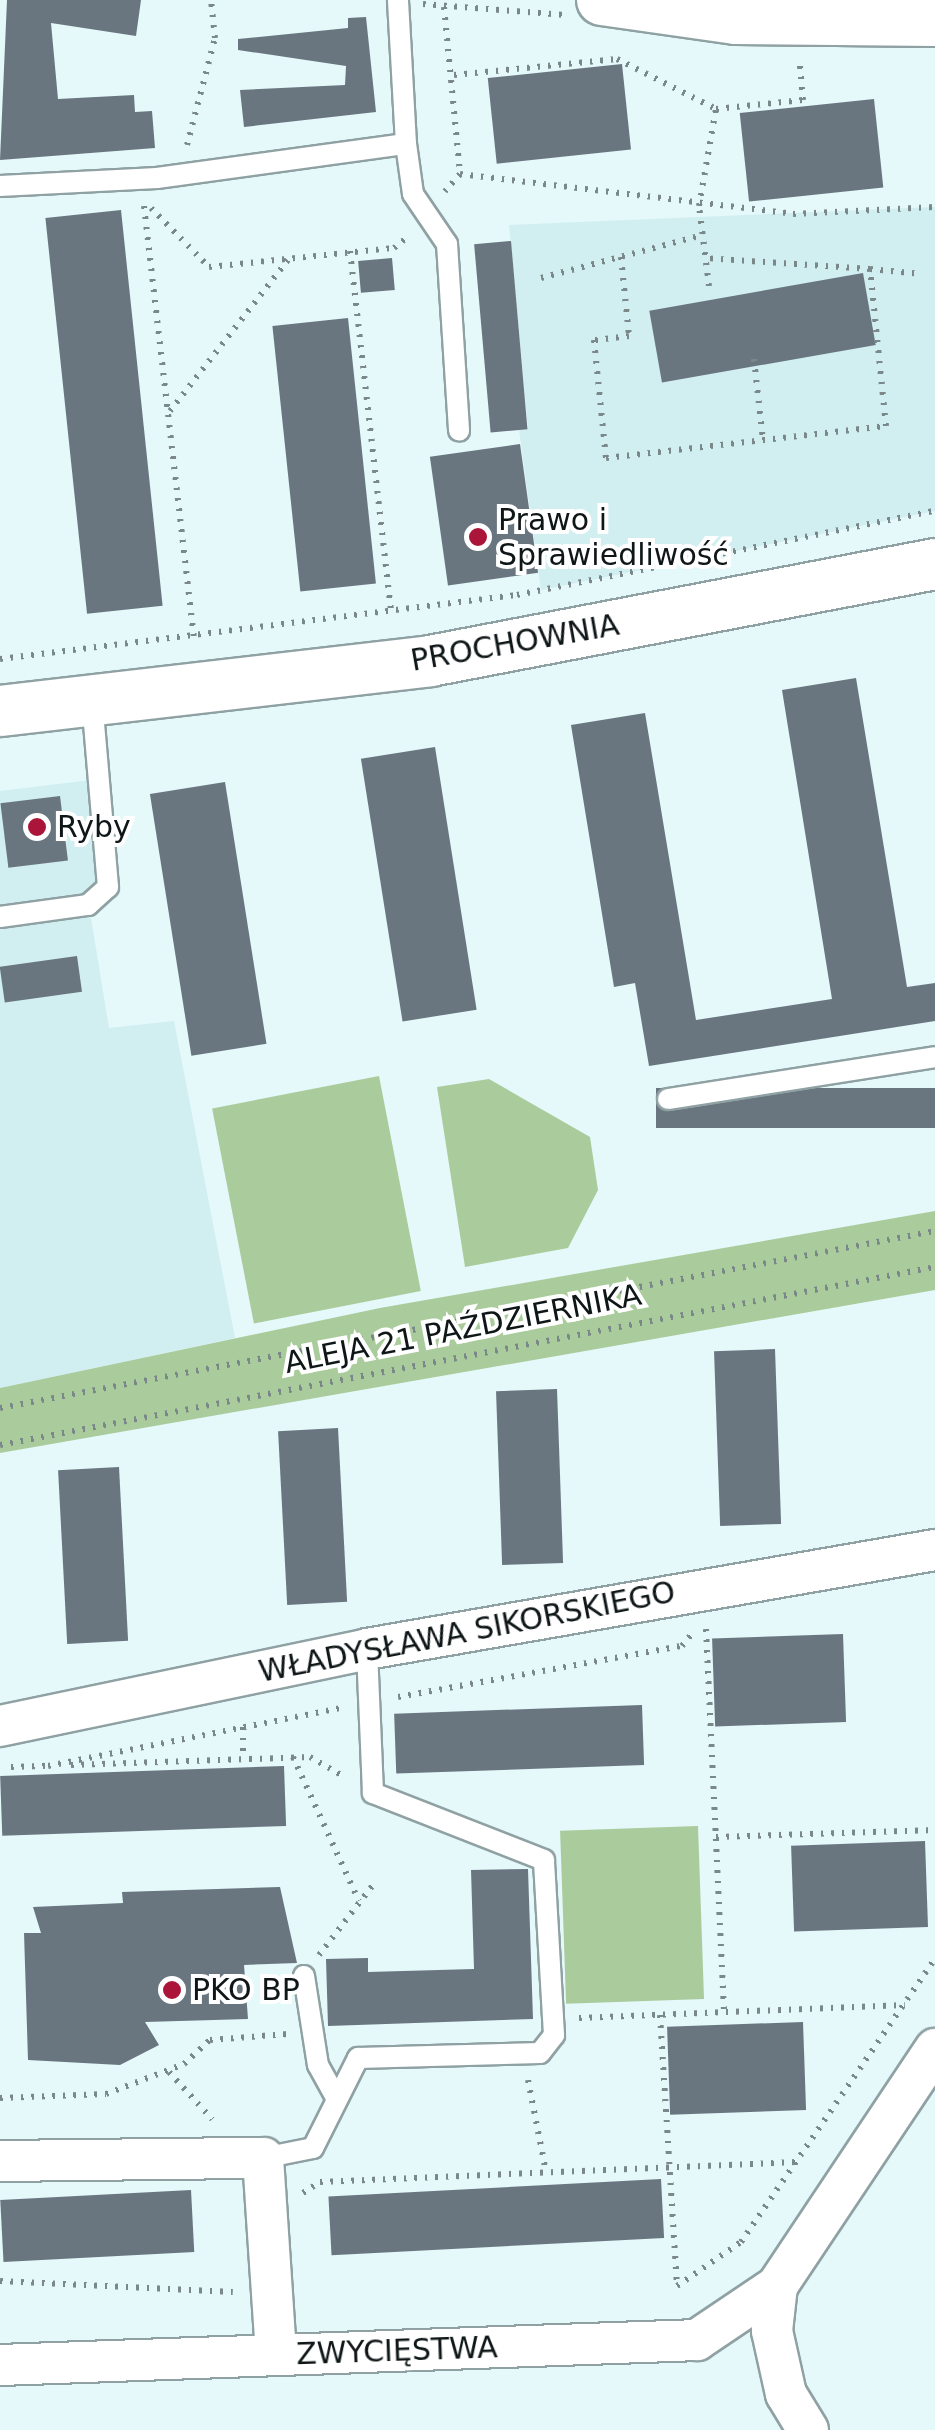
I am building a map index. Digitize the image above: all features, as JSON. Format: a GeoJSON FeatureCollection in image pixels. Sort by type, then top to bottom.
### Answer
{"type":"FeatureCollection","features":[{"type":"Feature","properties":{"kind":"street"},"geometry":{"type":"LineString","coordinates":[[602,0],[736,19],[935,21]]}},
{"type":"Feature","properties":{"kind":"street","name":"PROCHOWNIA"},"geometry":{"type":"LineString","coordinates":[[0,711],[430,661],[935,564]]}},
{"type":"Feature","properties":{"kind":"street","name":"WŁADYSŁAWA SIKORSKIEGO"},"geometry":{"type":"LineString","coordinates":[[0,1726],[367,1649],[935,1550]]}},
{"type":"Feature","properties":{"kind":"street"},"geometry":{"type":"LineString","coordinates":[[808,2430],[786,2394],[772,2331],[777,2286],[935,2049]]}},
{"type":"Feature","properties":{"kind":"street"},"geometry":{"type":"LineString","coordinates":[[0,2161],[255,2158],[276,2355]]}},
{"type":"Feature","properties":{"kind":"street","name":"ZWYCIĘSTWA"},"geometry":{"type":"LineString","coordinates":[[0,2364],[698,2340],[777,2286]]}},
{"type":"Feature","properties":{"kind":"lane"},"geometry":{"type":"LineString","coordinates":[[398,0],[406,144],[414,194],[448,244],[460,431]]}},
{"type":"Feature","properties":{"kind":"lane"},"geometry":{"type":"LineString","coordinates":[[0,186],[157,178],[406,144]]}},
{"type":"Feature","properties":{"kind":"lane"},"geometry":{"type":"LineString","coordinates":[[0,917],[88,906],[108,887],[92,700]]}},
{"type":"Feature","properties":{"kind":"lane"},"geometry":{"type":"LineString","coordinates":[[668,1100],[935,1057]]}},
{"type":"Feature","properties":{"kind":"lane"},"geometry":{"type":"LineString","coordinates":[[255,2158],[312,2148],[346,2067],[366,2056],[528,2053],[546,2050],[554,2027],[542,1856],[373,1793],[367,1649]]}},
{"type":"Feature","properties":{"kind":"lane"},"geometry":{"type":"LineString","coordinates":[[304,1976],[310,2033],[335,2096]]}},
{"type":"Feature","properties":{"kind":"path"},"geometry":{"type":"LineString","coordinates":[[204,150],[185,152],[214,38],[210,0]]}},
{"type":"Feature","properties":{"kind":"path"},"geometry":{"type":"LineString","coordinates":[[144,200],[209,267],[394,248],[460,174],[454,75],[444,7]]}},
{"type":"Feature","properties":{"kind":"path"},"geometry":{"type":"LineString","coordinates":[[454,75],[616,59],[716,109],[803,100],[798,48]]}},
{"type":"Feature","properties":{"kind":"path"},"geometry":{"type":"LineString","coordinates":[[709,286],[700,206],[716,109]]}},
{"type":"Feature","properties":{"kind":"path"},"geometry":{"type":"LineString","coordinates":[[460,174],[700,206],[793,214],[935,207]]}},
{"type":"Feature","properties":{"kind":"path"},"geometry":{"type":"LineString","coordinates":[[157,178],[144,200],[194,636]]}},
{"type":"Feature","properties":{"kind":"path"},"geometry":{"type":"LineString","coordinates":[[541,278],[703,235]]}},
{"type":"Feature","properties":{"kind":"path"},"geometry":{"type":"LineString","coordinates":[[350,252],[391,611]]}},
{"type":"Feature","properties":{"kind":"path"},"geometry":{"type":"LineString","coordinates":[[621,256],[629,336],[594,340],[606,458],[886,426],[870,270]]}},
{"type":"Feature","properties":{"kind":"path"},"geometry":{"type":"LineString","coordinates":[[706,258],[922,274]]}},
{"type":"Feature","properties":{"kind":"path"},"geometry":{"type":"LineString","coordinates":[[170,412],[288,260]]}},
{"type":"Feature","properties":{"kind":"path"},"geometry":{"type":"LineString","coordinates":[[754,359],[763,440]]}},
{"type":"Feature","properties":{"kind":"path"},"geometry":{"type":"LineString","coordinates":[[0,658],[517,595],[935,510]]}},
{"type":"Feature","properties":{"kind":"path","name":"ALEJA 21 PAŹDZIERNIKA"},"geometry":{"type":"LineString","coordinates":[[0,1408],[935,1232]]}},
{"type":"Feature","properties":{"kind":"path","name":"ALEJA 21 PAŹDZIERNIKA"},"geometry":{"type":"LineString","coordinates":[[0,1445],[935,1267]]}},
{"type":"Feature","properties":{"kind":"path"},"geometry":{"type":"LineString","coordinates":[[48,1766],[369,1702],[682,1646],[705,1618],[724,2012]]}},
{"type":"Feature","properties":{"kind":"path"},"geometry":{"type":"LineString","coordinates":[[243,1727],[243,1758]]}},
{"type":"Feature","properties":{"kind":"path"},"geometry":{"type":"LineString","coordinates":[[293,1757],[359,1902]]}},
{"type":"Feature","properties":{"kind":"path"},"geometry":{"type":"LineString","coordinates":[[0,1767],[310,1757],[373,1793]]}},
{"type":"Feature","properties":{"kind":"path"},"geometry":{"type":"LineString","coordinates":[[716,1837],[935,1830]]}},
{"type":"Feature","properties":{"kind":"path"},"geometry":{"type":"LineString","coordinates":[[304,1976],[376,1881]]}},
{"type":"Feature","properties":{"kind":"path"},"geometry":{"type":"LineString","coordinates":[[660,2015],[666,2167],[677,2286],[741,2242],[935,1959]]}},
{"type":"Feature","properties":{"kind":"path"},"geometry":{"type":"LineString","coordinates":[[554,2027],[660,2015],[905,2005]]}},
{"type":"Feature","properties":{"kind":"path"},"geometry":{"type":"LineString","coordinates":[[0,2098],[106,2094],[169,2072],[210,2040],[310,2033]]}},
{"type":"Feature","properties":{"kind":"path"},"geometry":{"type":"LineString","coordinates":[[528,2053],[546,2172]]}},
{"type":"Feature","properties":{"kind":"path"},"geometry":{"type":"LineString","coordinates":[[169,2072],[255,2158]]}},
{"type":"Feature","properties":{"kind":"path"},"geometry":{"type":"LineString","coordinates":[[294,2210],[320,2182],[798,2162]]}},
{"type":"Feature","properties":{"kind":"path"},"geometry":{"type":"LineString","coordinates":[[0,2281],[244,2293]]}},
{"type":"Feature","properties":{"kind":"shaded area"},"geometry":{"type":"Polygon","coordinates":[[[935,207],[935,511],[541,590],[519,430],[528,428],[509,225],[935,207]]]}},
{"type":"Feature","properties":{"kind":"shaded area"},"geometry":{"type":"Polygon","coordinates":[[[100,779],[109,877],[89,906],[109,1028],[174,1021],[235,1338],[0,1388],[0,791],[100,779]]]}},
{"type":"Feature","properties":{"kind":"green space"},"geometry":{"type":"Polygon","coordinates":[[[379,1076],[421,1291],[254,1323],[212,1108],[379,1076]]]}},
{"type":"Feature","properties":{"kind":"green space"},"geometry":{"type":"Polygon","coordinates":[[[489,1079],[590,1137],[598,1190],[568,1248],[465,1267],[437,1087],[489,1079]]]}},
{"type":"Feature","properties":{"kind":"green space"},"geometry":{"type":"Polygon","coordinates":[[[935,1211],[935,1290],[0,1453],[0,1388],[380,1308],[935,1211]]]}},
{"type":"Feature","properties":{"kind":"green space"},"geometry":{"type":"Polygon","coordinates":[[[698,1826],[704,1999],[566,2004],[560,1831],[698,1826]]]}},
{"type":"Feature","properties":{"kind":"building"},"geometry":{"type":"Polygon","coordinates":[[[7,0],[141,0],[136,36],[51,23],[58,99],[134,95],[135,112],[152,111],[155,148],[0,160],[7,0]]]}},
{"type":"Feature","properties":{"kind":"building"},"geometry":{"type":"Polygon","coordinates":[[[366,17],[376,112],[244,127],[240,90],[345,85],[346,66],[238,50],[238,39],[348,28],[348,18],[366,17]]]}},
{"type":"Feature","properties":{"kind":"building"},"geometry":{"type":"Polygon","coordinates":[[[622,64],[631,150],[497,164],[488,78],[622,64]]]}},
{"type":"Feature","properties":{"kind":"building"},"geometry":{"type":"Polygon","coordinates":[[[874,99],[883,188],[749,202],[740,113],[874,99]]]}},
{"type":"Feature","properties":{"kind":"building"},"geometry":{"type":"Polygon","coordinates":[[[121,210],[163,606],[87,614],[45,218],[121,210]]]}},
{"type":"Feature","properties":{"kind":"building"},"geometry":{"type":"Polygon","coordinates":[[[511,241],[527,429],[491,433],[474,244],[511,241]]]}},
{"type":"Feature","properties":{"kind":"building"},"geometry":{"type":"Polygon","coordinates":[[[392,258],[395,290],[361,293],[358,261],[392,258]]]}},
{"type":"Feature","properties":{"kind":"building"},"geometry":{"type":"Polygon","coordinates":[[[863,273],[876,345],[662,383],[649,311],[863,273]]]}},
{"type":"Feature","properties":{"kind":"building"},"geometry":{"type":"Polygon","coordinates":[[[348,318],[376,584],[300,591],[272,326],[348,318]]]}},
{"type":"Feature","properties":{"kind":"building"},"geometry":{"type":"Polygon","coordinates":[[[520,444],[538,573],[448,585],[430,457],[520,444]]]}},
{"type":"Feature","properties":{"kind":"building"},"geometry":{"type":"Polygon","coordinates":[[[856,678],[907,987],[935,983],[935,1021],[649,1066],[635,983],[614,987],[571,725],[645,713],[696,1020],[832,999],[782,690],[856,678]]]}},
{"type":"Feature","properties":{"kind":"building"},"geometry":{"type":"Polygon","coordinates":[[[435,747],[477,1010],[403,1021],[361,759],[435,747]]]}},
{"type":"Feature","properties":{"kind":"building"},"geometry":{"type":"Polygon","coordinates":[[[225,782],[266,1044],[191,1056],[150,794],[225,782]]]}},
{"type":"Feature","properties":{"kind":"building"},"geometry":{"type":"Polygon","coordinates":[[[60,796],[68,861],[8,868],[0,803],[60,796]]]}},
{"type":"Feature","properties":{"kind":"building"},"geometry":{"type":"Polygon","coordinates":[[[77,956],[82,992],[5,1003],[0,967],[77,956]]]}},
{"type":"Feature","properties":{"kind":"building"},"geometry":{"type":"Polygon","coordinates":[[[656,1088],[935,1088],[935,1128],[656,1128],[656,1088]]]}},
{"type":"Feature","properties":{"kind":"building"},"geometry":{"type":"Polygon","coordinates":[[[775,1349],[781,1524],[720,1526],[714,1351],[775,1349]]]}},
{"type":"Feature","properties":{"kind":"building"},"geometry":{"type":"Polygon","coordinates":[[[557,1389],[563,1563],[502,1565],[496,1391],[557,1389]]]}},
{"type":"Feature","properties":{"kind":"building"},"geometry":{"type":"Polygon","coordinates":[[[338,1428],[347,1602],[287,1605],[278,1431],[338,1428]]]}},
{"type":"Feature","properties":{"kind":"building"},"geometry":{"type":"Polygon","coordinates":[[[119,1467],[128,1641],[67,1644],[58,1470],[119,1467]]]}},
{"type":"Feature","properties":{"kind":"building"},"geometry":{"type":"Polygon","coordinates":[[[843,1634],[846,1722],[715,1727],[712,1639],[843,1634]]]}},
{"type":"Feature","properties":{"kind":"building"},"geometry":{"type":"Polygon","coordinates":[[[642,1705],[644,1765],[396,1774],[394,1714],[642,1705]]]}},
{"type":"Feature","properties":{"kind":"building"},"geometry":{"type":"Polygon","coordinates":[[[284,1766],[286,1826],[2,1836],[0,1776],[284,1766]]]}},
{"type":"Feature","properties":{"kind":"building"},"geometry":{"type":"Polygon","coordinates":[[[925,1841],[928,1927],[794,1932],[791,1846],[925,1841]]]}},
{"type":"Feature","properties":{"kind":"building"},"geometry":{"type":"Polygon","coordinates":[[[528,1869],[533,2019],[328,2026],[326,1959],[368,1958],[368,1972],[474,1969],[471,1870],[528,1869]]]}},
{"type":"Feature","properties":{"kind":"building"},"geometry":{"type":"Polygon","coordinates":[[[280,1887],[297,1963],[244,1965],[248,2019],[145,2022],[159,2045],[120,2065],[28,2060],[24,1933],[41,1933],[33,1907],[123,1903],[122,1892],[280,1887]]]}},
{"type":"Feature","properties":{"kind":"building"},"geometry":{"type":"Polygon","coordinates":[[[803,2022],[806,2110],[670,2115],[667,2027],[803,2022]]]}},
{"type":"Feature","properties":{"kind":"building"},"geometry":{"type":"Polygon","coordinates":[[[661,2179],[664,2238],[332,2255],[328,2196],[661,2179]]]}},
{"type":"Feature","properties":{"kind":"building"},"geometry":{"type":"Polygon","coordinates":[[[191,2190],[194,2252],[4,2262],[0,2200],[191,2190]]]}},
{"type":"Feature","properties":{"kind":"place","name":"Prawo i Sprawiedliwość"},"geometry":{"type":"Point","coordinates":[478,537]}},
{"type":"Feature","properties":{"kind":"place","name":"Ryby"},"geometry":{"type":"Point","coordinates":[37,827]}},
{"type":"Feature","properties":{"kind":"place","name":"PKO BP"},"geometry":{"type":"Point","coordinates":[172,1990]}}]}
